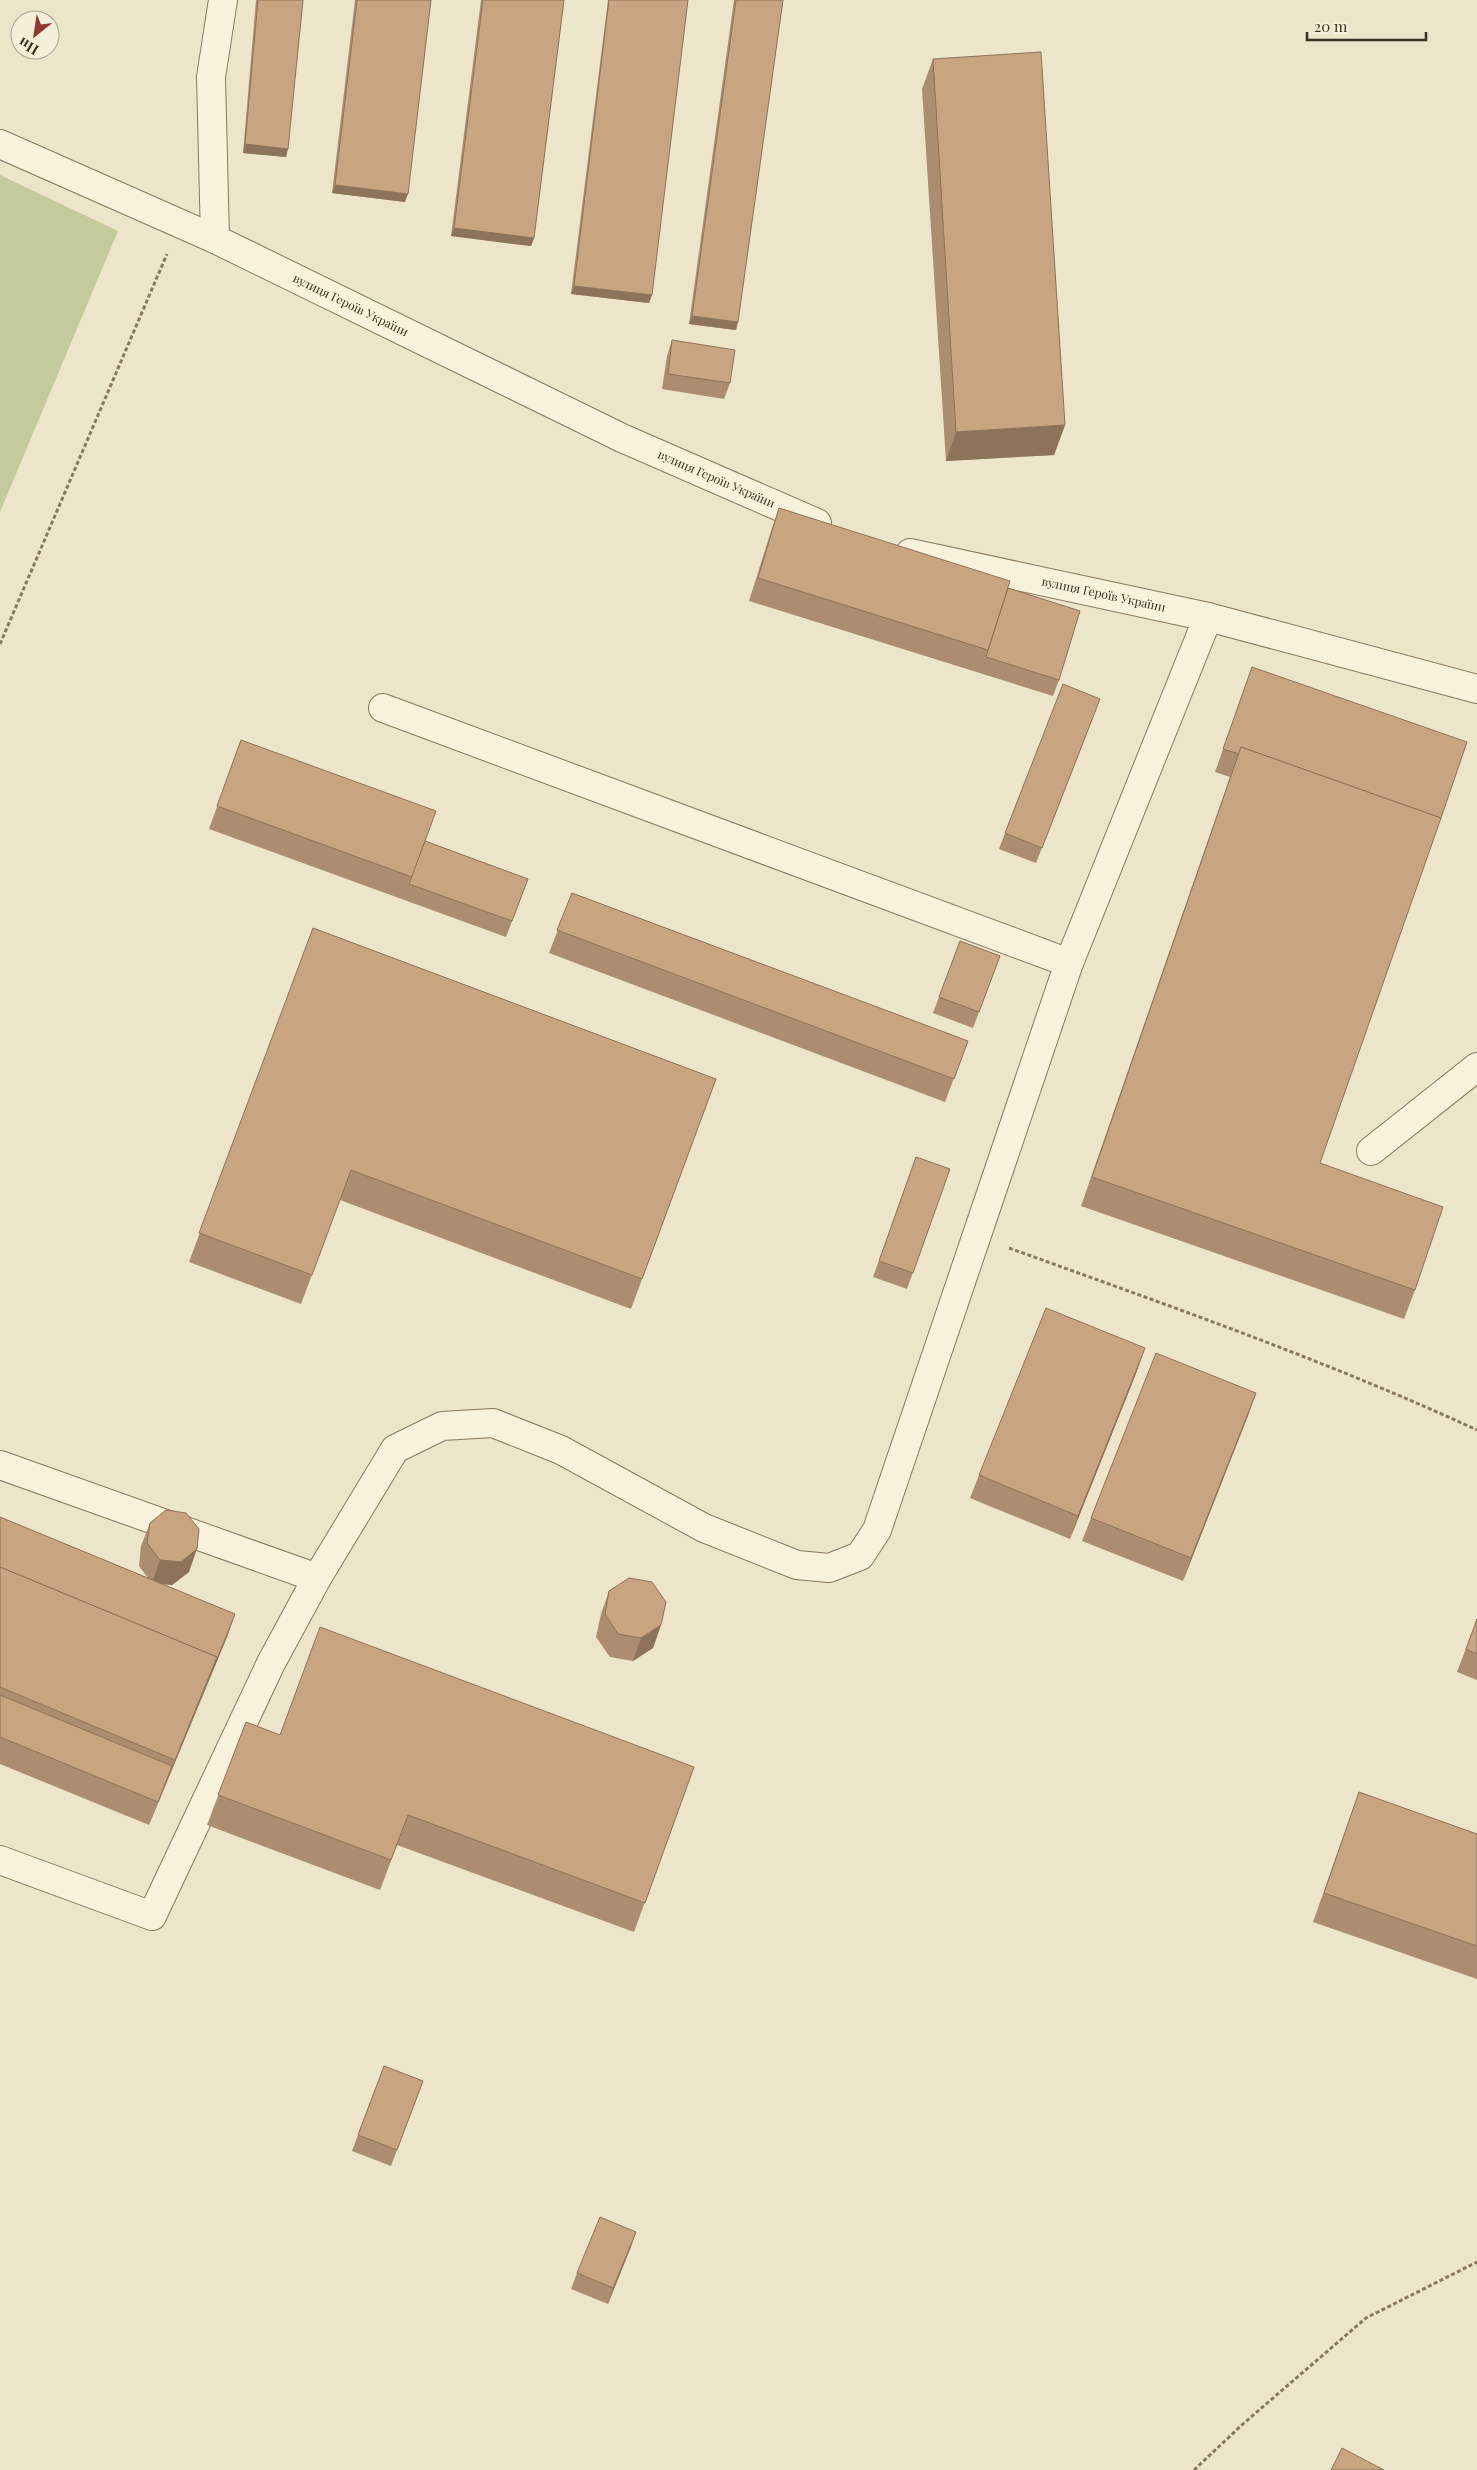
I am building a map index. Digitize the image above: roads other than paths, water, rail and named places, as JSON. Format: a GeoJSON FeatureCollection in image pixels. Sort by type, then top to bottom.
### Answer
{"type":"FeatureCollection","features":[{"type":"Feature","properties":{"kind":"street"},"geometry":{"type":"LineString","coordinates":[[214,239],[211,77],[223,0]]}},
{"type":"Feature","properties":{"kind":"street","name":"вулиця Героїв України"},"geometry":{"type":"LineString","coordinates":[[0,144],[214,239],[622,438],[802,518],[840,531]]}},
{"type":"Feature","properties":{"kind":"street","name":"вулиця Героїв України"},"geometry":{"type":"LineString","coordinates":[[887,547],[1208,617],[1477,689]]}},
{"type":"Feature","properties":{"kind":"street"},"geometry":{"type":"LineString","coordinates":[[0,1860],[152,1916],[271,1664],[317,1578],[395,1449],[442,1426],[493,1423],[561,1450],[704,1528],[797,1565],[829,1568],[860,1556],[877,1530],[1069,963],[1208,617]]}},
{"type":"Feature","properties":{"kind":"street"},"geometry":{"type":"LineString","coordinates":[[383,708],[1069,963]]}},
{"type":"Feature","properties":{"kind":"street"},"geometry":{"type":"LineString","coordinates":[[1371,1151],[1477,1067]]}},
{"type":"Feature","properties":{"kind":"street"},"geometry":{"type":"LineString","coordinates":[[0,1465],[317,1578]]}}]}
